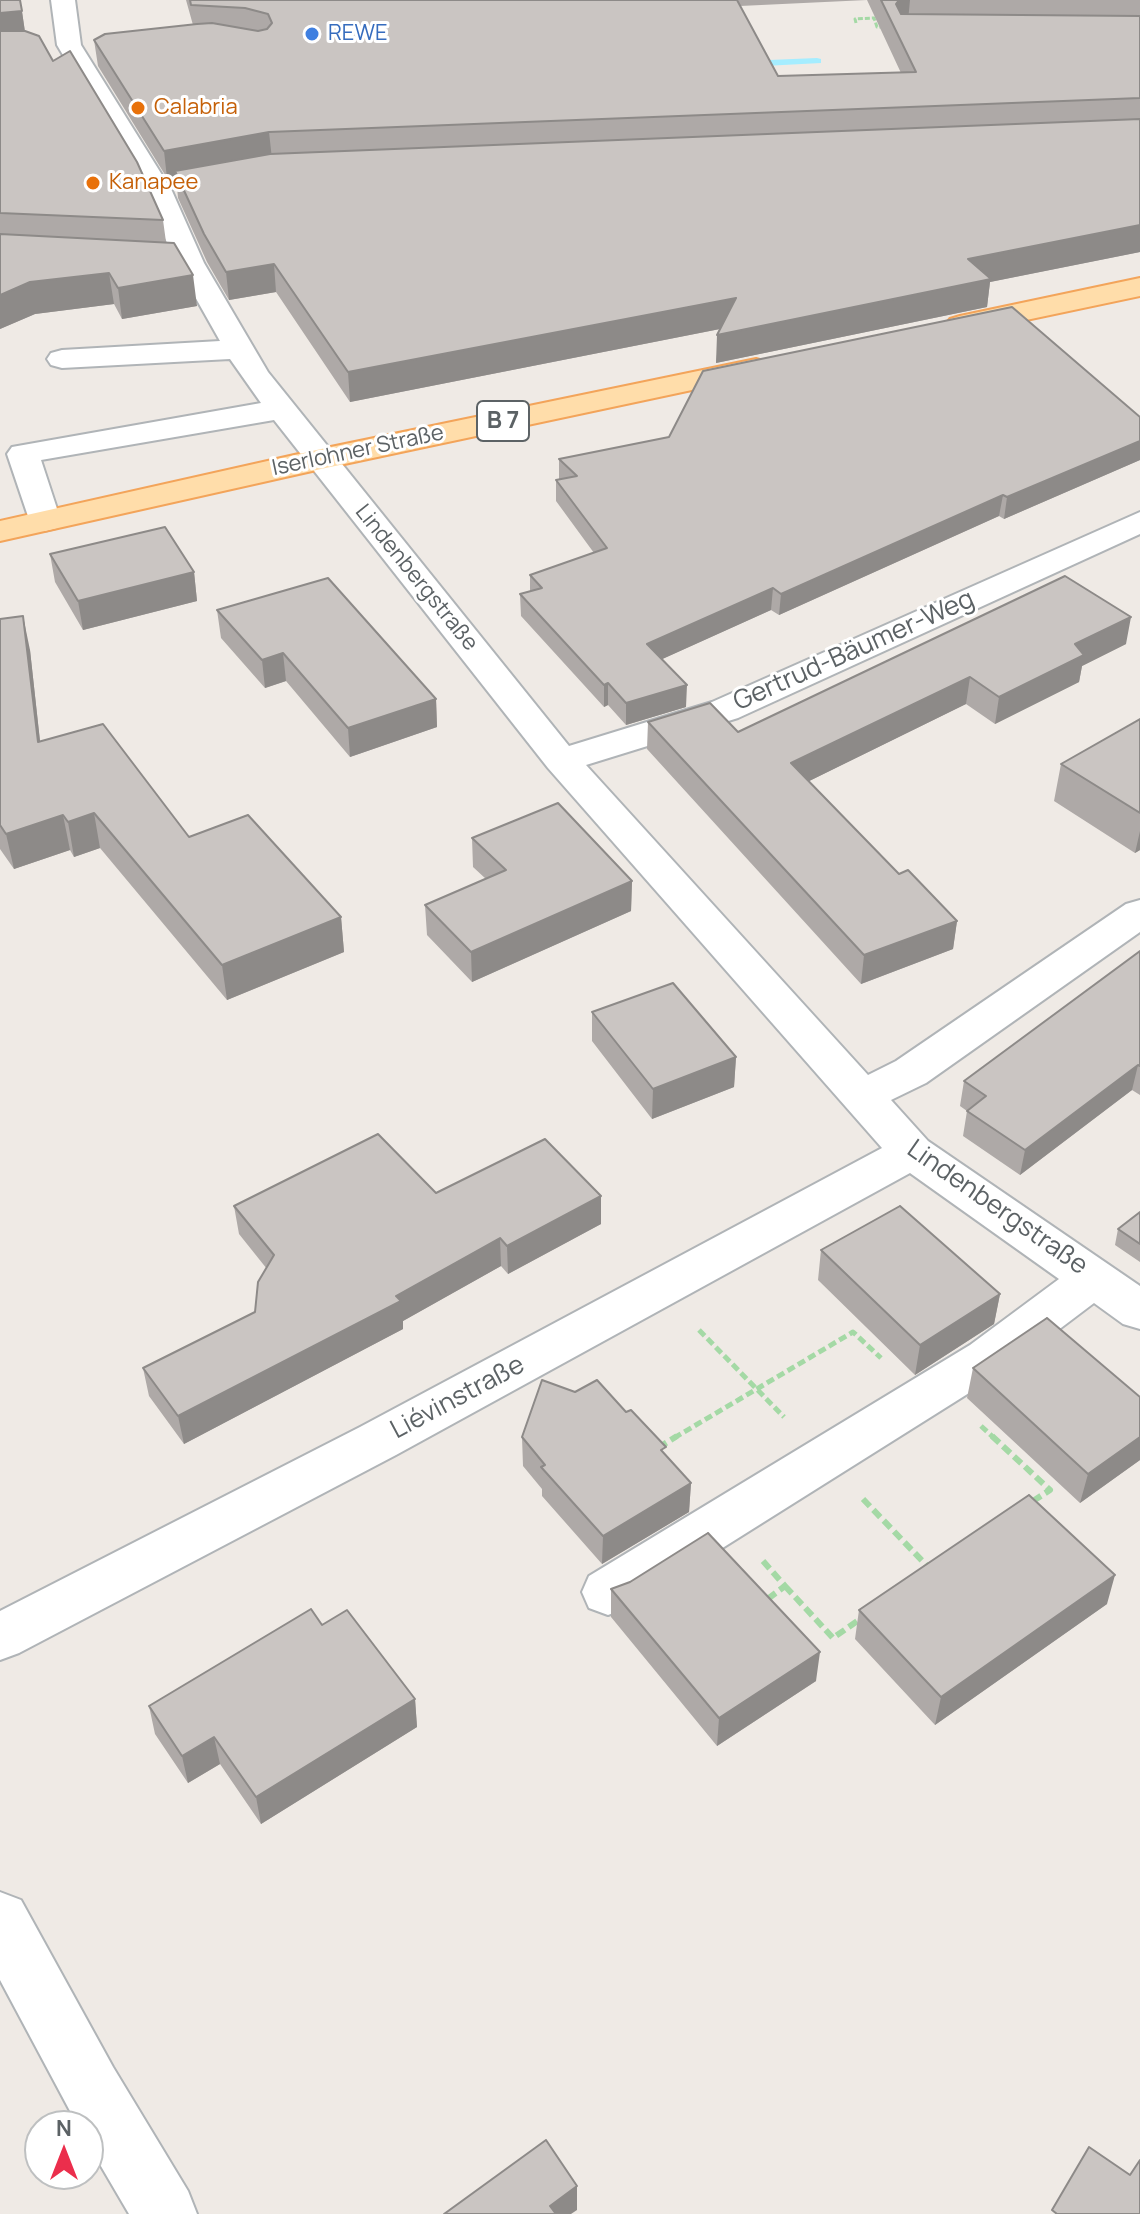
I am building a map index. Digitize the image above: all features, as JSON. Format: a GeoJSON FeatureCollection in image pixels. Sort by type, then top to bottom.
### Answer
{"type":"FeatureCollection","features":[{"type":"Feature","properties":{"kind":"main road"},"geometry":{"type":"LineString","coordinates":[[927,332],[1140,287]]}},
{"type":"Feature","properties":{"kind":"main road","name":"Iserlohner Straße"},"geometry":{"type":"LineString","coordinates":[[0,531],[321,459],[791,361]]}},
{"type":"Feature","properties":{"kind":"street","name":"Lindenbergstraße"},"geometry":{"type":"LineString","coordinates":[[63,0],[69,45],[158,191],[190,263],[255,375],[561,760],[912,1152],[1140,1311]]}},
{"type":"Feature","properties":{"kind":"street"},"geometry":{"type":"LineString","coordinates":[[40,47],[98,44]]}},
{"type":"Feature","properties":{"kind":"street"},"geometry":{"type":"LineString","coordinates":[[158,191],[187,185]]}},
{"type":"Feature","properties":{"kind":"street"},"geometry":{"type":"LineString","coordinates":[[159,262],[190,263]]}},
{"type":"Feature","properties":{"kind":"street"},"geometry":{"type":"LineString","coordinates":[[62,359],[240,349]]}},
{"type":"Feature","properties":{"kind":"street"},"geometry":{"type":"LineString","coordinates":[[44,521],[23,454],[283,409]]}},
{"type":"Feature","properties":{"kind":"street","name":"Gertrud-Bäumer-Weg"},"geometry":{"type":"LineString","coordinates":[[561,760],[725,710],[1140,522]]}},
{"type":"Feature","properties":{"kind":"street"},"geometry":{"type":"LineString","coordinates":[[863,1096],[911,1072],[1140,913]]}},
{"type":"Feature","properties":{"kind":"street","name":"Liévinstraße"},"geometry":{"type":"LineString","coordinates":[[0,1637],[378,1441],[912,1152]]}},
{"type":"Feature","properties":{"kind":"street"},"geometry":{"type":"LineString","coordinates":[[608,1592],[987,1358],[1095,1277]]}},
{"type":"Feature","properties":{"kind":"street"},"geometry":{"type":"LineString","coordinates":[[0,1920],[91,2089],[165,2214]]}},
{"type":"Feature","properties":{"kind":"path"},"geometry":{"type":"LineString","coordinates":[[856,23],[855,19],[874,18],[877,27],[884,27]]}},
{"type":"Feature","properties":{"kind":"path"},"geometry":{"type":"LineString","coordinates":[[939,1387],[1050,1490],[1024,1508]]}},
{"type":"Feature","properties":{"kind":"path"},"geometry":{"type":"LineString","coordinates":[[920,1579],[945,1561]]}},
{"type":"Feature","properties":{"kind":"path"},"geometry":{"type":"LineString","coordinates":[[785,1586],[833,1638],[870,1612]]}},
{"type":"Feature","properties":{"kind":"building"},"geometry":{"type":"Polygon","coordinates":[[[0,0],[20,0],[22,11],[0,13],[0,0]]]}},
{"type":"Feature","properties":{"kind":"building"},"geometry":{"type":"Polygon","coordinates":[[[190,0],[737,0],[778,76],[916,72],[881,0],[899,0],[896,4],[901,14],[1140,16],[1140,98],[269,132],[164,151],[94,40],[105,34],[212,23],[258,31],[267,29],[272,23],[268,14],[245,8],[191,5],[190,0]]]}},
{"type":"Feature","properties":{"kind":"building"},"geometry":{"type":"Polygon","coordinates":[[[0,31],[25,31],[39,36],[53,61],[70,51],[137,162],[163,220],[0,213],[0,31]]]}},
{"type":"Feature","properties":{"kind":"building"},"geometry":{"type":"Polygon","coordinates":[[[1140,119],[1140,225],[968,259],[991,279],[717,335],[736,298],[348,372],[274,264],[226,272],[204,234],[175,171],[270,154],[1140,119]]]}},
{"type":"Feature","properties":{"kind":"building"},"geometry":{"type":"Polygon","coordinates":[[[0,234],[174,243],[193,275],[118,288],[109,273],[30,282],[0,295],[0,234]]]}},
{"type":"Feature","properties":{"kind":"building"},"geometry":{"type":"Polygon","coordinates":[[[1012,307],[1140,417],[1140,441],[1007,497],[1003,495],[781,594],[773,588],[647,644],[687,685],[626,703],[608,683],[604,685],[520,594],[542,588],[530,575],[607,548],[556,480],[577,476],[559,459],[669,437],[703,371],[1012,307]]]}},
{"type":"Feature","properties":{"kind":"building"},"geometry":{"type":"Polygon","coordinates":[[[165,527],[194,572],[78,601],[50,554],[165,527]]]}},
{"type":"Feature","properties":{"kind":"building"},"geometry":{"type":"Polygon","coordinates":[[[1065,576],[1131,617],[1075,644],[1084,655],[999,697],[970,677],[791,763],[899,874],[908,870],[957,921],[864,955],[648,722],[710,703],[738,732],[1065,576]]]}},
{"type":"Feature","properties":{"kind":"building"},"geometry":{"type":"Polygon","coordinates":[[[328,578],[436,699],[348,728],[283,653],[262,660],[217,610],[328,578]]]}},
{"type":"Feature","properties":{"kind":"building"},"geometry":{"type":"Polygon","coordinates":[[[23,616],[38,742],[103,724],[189,837],[248,815],[341,917],[222,965],[94,813],[68,822],[63,815],[6,834],[0,825],[0,619],[23,616]]]}},
{"type":"Feature","properties":{"kind":"building"},"geometry":{"type":"Polygon","coordinates":[[[1140,719],[1140,813],[1061,764],[1140,719]]]}},
{"type":"Feature","properties":{"kind":"building"},"geometry":{"type":"Polygon","coordinates":[[[558,803],[632,881],[471,952],[425,905],[506,870],[472,838],[558,803]]]}},
{"type":"Feature","properties":{"kind":"building"},"geometry":{"type":"Polygon","coordinates":[[[1140,951],[1140,1066],[1025,1150],[967,1111],[986,1096],[964,1081],[1140,951]]]}},
{"type":"Feature","properties":{"kind":"building"},"geometry":{"type":"Polygon","coordinates":[[[673,983],[736,1057],[653,1089],[592,1012],[673,983]]]}},
{"type":"Feature","properties":{"kind":"building"},"geometry":{"type":"Polygon","coordinates":[[[378,1134],[436,1193],[545,1139],[601,1196],[507,1246],[500,1238],[396,1296],[401,1301],[178,1416],[143,1368],[255,1312],[258,1282],[274,1255],[234,1206],[378,1134]]]}},
{"type":"Feature","properties":{"kind":"building"},"geometry":{"type":"Polygon","coordinates":[[[900,1206],[1000,1294],[920,1345],[821,1250],[900,1206]]]}},
{"type":"Feature","properties":{"kind":"building"},"geometry":{"type":"Polygon","coordinates":[[[1140,1212],[1140,1244],[1118,1229],[1140,1212]]]}},
{"type":"Feature","properties":{"kind":"building"},"geometry":{"type":"Polygon","coordinates":[[[1047,1318],[1140,1397],[1140,1437],[1088,1474],[973,1368],[1047,1318]]]}},
{"type":"Feature","properties":{"kind":"building"},"geometry":{"type":"Polygon","coordinates":[[[542,1380],[575,1392],[597,1380],[626,1412],[631,1410],[666,1447],[661,1450],[691,1483],[603,1536],[541,1467],[545,1465],[522,1437],[542,1380]]]}},
{"type":"Feature","properties":{"kind":"building"},"geometry":{"type":"Polygon","coordinates":[[[1029,1495],[1115,1575],[941,1697],[859,1610],[1029,1495]]]}},
{"type":"Feature","properties":{"kind":"building"},"geometry":{"type":"Polygon","coordinates":[[[708,1533],[820,1652],[719,1718],[611,1589],[630,1582],[708,1533]]]}},
{"type":"Feature","properties":{"kind":"building"},"geometry":{"type":"Polygon","coordinates":[[[311,1609],[322,1625],[347,1610],[415,1699],[256,1797],[214,1737],[182,1756],[149,1706],[311,1609]]]}},
{"type":"Feature","properties":{"kind":"building"},"geometry":{"type":"Polygon","coordinates":[[[546,2140],[577,2186],[550,2206],[556,2214],[444,2214],[546,2140]]]}},
{"type":"Feature","properties":{"kind":"building"},"geometry":{"type":"Polygon","coordinates":[[[1089,2147],[1130,2175],[1140,2160],[1140,2214],[1057,2214],[1052,2210],[1089,2147]]]}},
{"type":"Feature","properties":{"kind":"waterway"},"geometry":{"type":"LineString","coordinates":[[745,64],[817,61]]}},
{"type":"Feature","properties":{"kind":"place","name":"REWE"},"geometry":{"type":"Point","coordinates":[312,34]}},
{"type":"Feature","properties":{"kind":"place","name":"Calabria"},"geometry":{"type":"Point","coordinates":[138,108]}},
{"type":"Feature","properties":{"kind":"place","name":"Kanapee"},"geometry":{"type":"Point","coordinates":[93,183]}}]}
